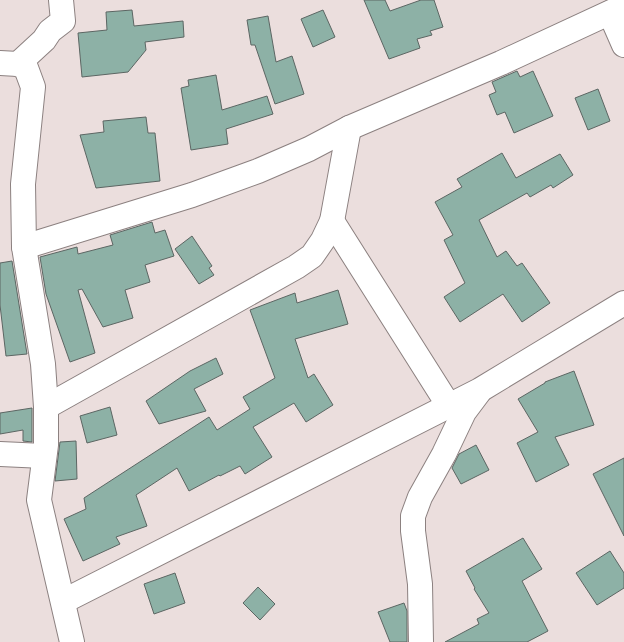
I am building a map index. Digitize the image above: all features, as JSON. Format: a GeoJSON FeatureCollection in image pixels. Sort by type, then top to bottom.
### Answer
{"type":"FeatureCollection","features":[{"type":"Feature","properties":{"kind":"street"},"geometry":{"type":"LineString","coordinates":[[9,64],[44,40],[50,31],[63,21],[61,0]]}},
{"type":"Feature","properties":{"kind":"street"},"geometry":{"type":"LineString","coordinates":[[24,247],[200,192],[258,171],[309,149],[348,128],[500,63],[617,9],[624,45]]}},
{"type":"Feature","properties":{"kind":"street"},"geometry":{"type":"LineString","coordinates":[[9,64],[26,68],[33,87],[23,184],[24,247],[43,364],[46,407],[46,445],[40,500],[48,543],[64,602],[72,642]]}},
{"type":"Feature","properties":{"kind":"street"},"geometry":{"type":"LineString","coordinates":[[46,407],[296,267],[312,256],[323,240],[332,221],[348,128]]}},
{"type":"Feature","properties":{"kind":"street"},"geometry":{"type":"LineString","coordinates":[[332,221],[457,409],[444,454],[420,497],[414,516],[413,531],[420,584],[421,642]]}},
{"type":"Feature","properties":{"kind":"street"},"geometry":{"type":"LineString","coordinates":[[64,602],[457,409],[480,390],[624,303]]}},
{"type":"Feature","properties":{"kind":"street"},"geometry":{"type":"LineString","coordinates":[[0,454],[44,456]]}},
{"type":"Feature","properties":{"kind":"building"},"geometry":{"type":"Polygon","coordinates":[[[364,0],[385,0],[390,11],[421,0],[434,0],[443,27],[430,31],[432,35],[417,39],[420,48],[389,59],[364,0]]]}},
{"type":"Feature","properties":{"kind":"building"},"geometry":{"type":"Polygon","coordinates":[[[132,10],[134,26],[183,21],[184,37],[145,42],[146,50],[128,72],[82,77],[78,33],[107,30],[106,12],[132,10]]]}},
{"type":"Feature","properties":{"kind":"building"},"geometry":{"type":"Polygon","coordinates":[[[323,10],[335,37],[313,47],[301,19],[323,10]]]}},
{"type":"Feature","properties":{"kind":"building"},"geometry":{"type":"Polygon","coordinates":[[[268,16],[276,62],[292,56],[304,94],[275,104],[255,45],[251,45],[247,20],[268,16]]]}},
{"type":"Feature","properties":{"kind":"building"},"geometry":{"type":"Polygon","coordinates":[[[517,71],[520,77],[533,71],[553,116],[514,133],[505,112],[497,115],[489,95],[496,92],[492,82],[517,71]]]}},
{"type":"Feature","properties":{"kind":"building"},"geometry":{"type":"Polygon","coordinates":[[[216,75],[222,110],[267,96],[273,114],[226,129],[228,144],[191,150],[181,88],[189,86],[188,80],[216,75]]]}},
{"type":"Feature","properties":{"kind":"building"},"geometry":{"type":"Polygon","coordinates":[[[598,89],[610,121],[588,130],[575,98],[598,89]]]}},
{"type":"Feature","properties":{"kind":"building"},"geometry":{"type":"Polygon","coordinates":[[[146,117],[148,133],[155,133],[160,181],[96,188],[80,135],[104,132],[103,121],[146,117]]]}},
{"type":"Feature","properties":{"kind":"building"},"geometry":{"type":"Polygon","coordinates":[[[502,153],[516,178],[560,154],[573,175],[553,188],[551,185],[530,197],[527,193],[479,220],[497,257],[506,251],[517,266],[522,263],[550,303],[522,322],[503,294],[460,322],[444,297],[465,283],[444,240],[453,235],[435,202],[462,187],[457,179],[502,153]]]}},
{"type":"Feature","properties":{"kind":"building"},"geometry":{"type":"Polygon","coordinates":[[[152,222],[155,233],[165,230],[174,256],[145,265],[150,282],[125,290],[133,318],[103,327],[82,289],[78,290],[95,353],[70,362],[46,294],[40,257],[77,247],[78,254],[113,245],[110,235],[152,222]]]}},
{"type":"Feature","properties":{"kind":"building"},"geometry":{"type":"Polygon","coordinates":[[[192,236],[212,266],[209,268],[214,275],[199,284],[175,249],[192,236]]]}},
{"type":"Feature","properties":{"kind":"building"},"geometry":{"type":"Polygon","coordinates":[[[12,261],[27,354],[6,356],[0,305],[0,263],[12,261]]]}},
{"type":"Feature","properties":{"kind":"building"},"geometry":{"type":"Polygon","coordinates":[[[338,290],[348,324],[295,339],[308,378],[314,374],[333,405],[306,422],[294,403],[253,427],[272,457],[245,474],[240,466],[189,491],[177,468],[136,495],[147,526],[116,537],[120,544],[83,561],[64,519],[86,509],[84,498],[209,417],[217,430],[250,409],[243,397],[275,378],[250,310],[295,293],[297,303],[338,290]]]}},
{"type":"Feature","properties":{"kind":"building"},"geometry":{"type":"Polygon","coordinates":[[[216,358],[223,374],[194,389],[206,411],[159,424],[146,401],[190,371],[216,358]]]}},
{"type":"Feature","properties":{"kind":"building"},"geometry":{"type":"Polygon","coordinates":[[[574,371],[594,425],[555,437],[569,465],[536,482],[517,443],[538,432],[518,399],[545,382],[574,371]]]}},
{"type":"Feature","properties":{"kind":"building"},"geometry":{"type":"Polygon","coordinates":[[[110,407],[117,435],[87,443],[80,416],[110,407]]]}},
{"type":"Feature","properties":{"kind":"building"},"geometry":{"type":"Polygon","coordinates":[[[32,408],[32,442],[23,441],[23,430],[0,434],[0,413],[32,408]]]}},
{"type":"Feature","properties":{"kind":"building"},"geometry":{"type":"Polygon","coordinates":[[[76,441],[77,479],[55,481],[60,442],[76,441]]]}},
{"type":"Feature","properties":{"kind":"building"},"geometry":{"type":"Polygon","coordinates":[[[476,445],[489,470],[461,484],[452,468],[459,454],[476,445]]]}},
{"type":"Feature","properties":{"kind":"building"},"geometry":{"type":"Polygon","coordinates":[[[624,458],[624,536],[593,474],[624,458]]]}},
{"type":"Feature","properties":{"kind":"building"},"geometry":{"type":"Polygon","coordinates":[[[523,538],[542,569],[522,581],[548,631],[527,642],[445,642],[479,624],[477,619],[489,613],[474,589],[466,571],[523,538]]]}},
{"type":"Feature","properties":{"kind":"building"},"geometry":{"type":"Polygon","coordinates":[[[610,551],[624,573],[624,588],[597,605],[576,573],[610,551]]]}},
{"type":"Feature","properties":{"kind":"building"},"geometry":{"type":"Polygon","coordinates":[[[175,573],[185,603],[154,614],[144,584],[175,573]]]}},
{"type":"Feature","properties":{"kind":"building"},"geometry":{"type":"Polygon","coordinates":[[[258,587],[275,604],[260,620],[243,603],[258,587]]]}},
{"type":"Feature","properties":{"kind":"building"},"geometry":{"type":"Polygon","coordinates":[[[404,603],[407,611],[407,642],[390,642],[378,612],[404,603]]]}}]}
